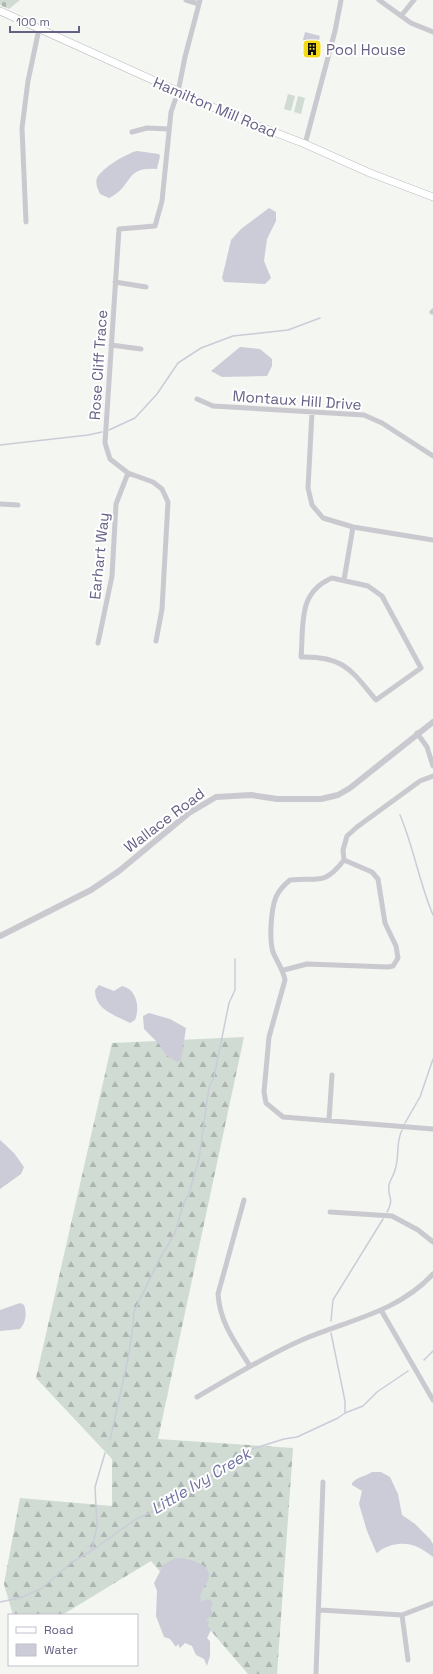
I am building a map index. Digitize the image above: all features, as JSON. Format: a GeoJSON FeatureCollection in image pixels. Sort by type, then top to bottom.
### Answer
{"type":"FeatureCollection","features":[{"type":"Feature","properties":{"kind":"main road","name":"Hamilton Mill Road"},"geometry":{"type":"LineString","coordinates":[[0,11],[109,62],[245,121],[305,144],[370,173],[433,196]]}},
{"type":"Feature","properties":{"kind":"street"},"geometry":{"type":"LineString","coordinates":[[186,0],[199,2]]}},
{"type":"Feature","properties":{"kind":"street"},"geometry":{"type":"LineString","coordinates":[[305,144],[335,32],[341,0]]}},
{"type":"Feature","properties":{"kind":"street"},"geometry":{"type":"LineString","coordinates":[[379,0],[411,23],[433,32]]}},
{"type":"Feature","properties":{"kind":"street"},"geometry":{"type":"LineString","coordinates":[[401,16],[414,0]]}},
{"type":"Feature","properties":{"kind":"street","name":"Rose Cliff Trace"},"geometry":{"type":"LineString","coordinates":[[156,641],[162,609],[168,502],[162,489],[153,482],[128,473],[110,459],[105,443],[115,282],[119,229],[154,226],[162,201],[171,112],[178,92],[199,2]]}},
{"type":"Feature","properties":{"kind":"street"},"geometry":{"type":"LineString","coordinates":[[26,222],[22,128],[28,81],[39,29]]}},
{"type":"Feature","properties":{"kind":"street"},"geometry":{"type":"LineString","coordinates":[[132,132],[147,128],[169,129]]}},
{"type":"Feature","properties":{"kind":"street"},"geometry":{"type":"LineString","coordinates":[[115,282],[146,287]]}},
{"type":"Feature","properties":{"kind":"street"},"geometry":{"type":"LineString","coordinates":[[111,346],[141,349]]}},
{"type":"Feature","properties":{"kind":"street","name":"Montaux Hill Drive"},"geometry":{"type":"LineString","coordinates":[[197,399],[213,406],[364,415],[382,423],[433,456]]}},
{"type":"Feature","properties":{"kind":"street"},"geometry":{"type":"LineString","coordinates":[[312,412],[308,488],[312,505],[323,518],[353,527],[433,540]]}},
{"type":"Feature","properties":{"kind":"street","name":"Earhart Way"},"geometry":{"type":"LineString","coordinates":[[98,643],[112,576],[116,504],[128,473]]}},
{"type":"Feature","properties":{"kind":"street"},"geometry":{"type":"LineString","coordinates":[[0,504],[18,506]]}},
{"type":"Feature","properties":{"kind":"street"},"geometry":{"type":"LineString","coordinates":[[344,580],[353,527]]}},
{"type":"Feature","properties":{"kind":"street"},"geometry":{"type":"LineString","coordinates":[[332,578],[344,580],[368,586],[382,596],[421,668],[376,700],[350,670],[334,660],[318,657],[302,657],[305,602],[320,583],[332,578]]}},
{"type":"Feature","properties":{"kind":"street","name":"Wallace Road"},"geometry":{"type":"LineString","coordinates":[[0,936],[91,890],[123,867],[189,813],[216,797],[251,795],[300,800],[322,799],[338,795],[350,788],[433,722]]}},
{"type":"Feature","properties":{"kind":"street"},"geometry":{"type":"LineString","coordinates":[[417,734],[427,747],[433,766]]}},
{"type":"Feature","properties":{"kind":"street"},"geometry":{"type":"LineString","coordinates":[[433,776],[420,781],[347,836],[343,850],[344,860],[333,874],[320,880],[290,880],[282,887],[276,898],[271,944],[274,953],[284,970],[285,980],[269,1037],[264,1092],[266,1103],[283,1117],[433,1129]]}},
{"type":"Feature","properties":{"kind":"street"},"geometry":{"type":"LineString","coordinates":[[284,970],[307,964],[388,967],[393,966],[398,958],[396,946],[385,923],[378,879],[372,872],[344,860]]}},
{"type":"Feature","properties":{"kind":"street"},"geometry":{"type":"LineString","coordinates":[[329,1120],[332,1075]]}},
{"type":"Feature","properties":{"kind":"street"},"geometry":{"type":"LineString","coordinates":[[244,1200],[218,1294],[219,1309],[223,1321],[250,1366]]}},
{"type":"Feature","properties":{"kind":"street"},"geometry":{"type":"LineString","coordinates":[[330,1212],[392,1216],[418,1230],[433,1242]]}},
{"type":"Feature","properties":{"kind":"street"},"geometry":{"type":"LineString","coordinates":[[197,1397],[250,1366],[302,1340],[396,1304],[427,1281],[433,1274]]}},
{"type":"Feature","properties":{"kind":"street"},"geometry":{"type":"LineString","coordinates":[[381,1310],[433,1400]]}},
{"type":"Feature","properties":{"kind":"street"},"geometry":{"type":"LineString","coordinates":[[316,1674],[320,1610],[323,1482]]}},
{"type":"Feature","properties":{"kind":"street"},"geometry":{"type":"LineString","coordinates":[[320,1610],[402,1615],[433,1603]]}},
{"type":"Feature","properties":{"kind":"street"},"geometry":{"type":"LineString","coordinates":[[402,1615],[408,1660]]}},
{"type":"Feature","properties":{"kind":"green space"},"geometry":{"type":"Polygon","coordinates":[[[0,0],[20,0],[9,9],[0,5],[0,0]]]}},
{"type":"Feature","properties":{"kind":"green space"},"geometry":{"type":"Polygon","coordinates":[[[288,94],[295,96],[291,111],[284,109],[288,94]]]}},
{"type":"Feature","properties":{"kind":"green space"},"geometry":{"type":"Polygon","coordinates":[[[298,96],[305,98],[301,114],[294,112],[298,96]]]}},
{"type":"Feature","properties":{"kind":"green space"},"geometry":{"type":"Polygon","coordinates":[[[244,1037],[158,1439],[293,1448],[277,1674],[248,1674],[151,1561],[64,1614],[13,1614],[4,1584],[20,1498],[112,1506],[112,1459],[36,1378],[112,1043],[244,1037]]]}},
{"type":"Feature","properties":{"kind":"water"},"geometry":{"type":"Polygon","coordinates":[[[305,32],[320,36],[318,44],[303,40],[305,32]]]}},
{"type":"Feature","properties":{"kind":"water"},"geometry":{"type":"Polygon","coordinates":[[[137,151],[159,154],[160,156],[157,169],[146,169],[134,174],[117,193],[109,198],[100,194],[96,182],[100,174],[115,162],[137,151]]]}},
{"type":"Feature","properties":{"kind":"water"},"geometry":{"type":"Polygon","coordinates":[[[269,208],[276,212],[276,221],[267,239],[264,261],[271,278],[265,284],[224,282],[222,278],[231,240],[241,229],[269,208]]]}},
{"type":"Feature","properties":{"kind":"water"},"geometry":{"type":"Polygon","coordinates":[[[240,347],[260,349],[272,359],[272,366],[267,376],[222,377],[211,371],[240,347]]]}},
{"type":"Feature","properties":{"kind":"water"},"geometry":{"type":"Polygon","coordinates":[[[99,985],[114,991],[122,986],[131,991],[137,1005],[135,1020],[130,1023],[102,1007],[98,1002],[95,990],[99,985]]]}},
{"type":"Feature","properties":{"kind":"water"},"geometry":{"type":"Polygon","coordinates":[[[149,1013],[170,1019],[186,1028],[181,1060],[177,1062],[166,1055],[159,1044],[144,1029],[143,1016],[149,1013]]]}},
{"type":"Feature","properties":{"kind":"water"},"geometry":{"type":"Polygon","coordinates":[[[0,1140],[14,1153],[24,1167],[21,1174],[0,1189],[0,1140]]]}},
{"type":"Feature","properties":{"kind":"water"},"geometry":{"type":"Polygon","coordinates":[[[20,1303],[24,1305],[25,1311],[25,1321],[22,1327],[20,1329],[0,1331],[0,1310],[20,1303]]]}},
{"type":"Feature","properties":{"kind":"water"},"geometry":{"type":"Polygon","coordinates":[[[372,1472],[381,1472],[390,1477],[398,1494],[402,1515],[415,1524],[430,1539],[433,1544],[433,1557],[419,1547],[409,1544],[392,1545],[382,1549],[378,1553],[376,1552],[367,1531],[359,1504],[362,1491],[352,1485],[352,1483],[357,1479],[372,1472]]]}},
{"type":"Feature","properties":{"kind":"water"},"geometry":{"type":"Polygon","coordinates":[[[176,1558],[201,1564],[206,1567],[208,1571],[208,1580],[200,1595],[201,1602],[207,1599],[212,1601],[212,1615],[206,1620],[209,1622],[207,1625],[211,1630],[207,1638],[210,1641],[210,1656],[207,1666],[204,1659],[196,1655],[192,1646],[185,1643],[180,1648],[178,1644],[176,1647],[170,1639],[164,1637],[156,1616],[157,1591],[154,1583],[164,1564],[176,1558]]]}},
{"type":"Feature","properties":{"kind":"waterway"},"geometry":{"type":"LineString","coordinates":[[109,430],[135,418],[157,394],[178,363],[201,348],[233,336],[288,330],[320,318]]}},
{"type":"Feature","properties":{"kind":"waterway"},"geometry":{"type":"LineString","coordinates":[[0,445],[88,435],[102,432]]}},
{"type":"Feature","properties":{"kind":"waterway"},"geometry":{"type":"LineString","coordinates":[[400,815],[433,915]]}},
{"type":"Feature","properties":{"kind":"waterway"},"geometry":{"type":"LineString","coordinates":[[110,1440],[128,1359],[134,1312],[159,1260],[175,1233],[199,1159],[209,1087],[214,1077],[229,1003],[235,990],[235,959]]}},
{"type":"Feature","properties":{"kind":"waterway"},"geometry":{"type":"LineString","coordinates":[[405,1123],[420,1097],[433,1059]]}},
{"type":"Feature","properties":{"kind":"waterway"},"geometry":{"type":"LineString","coordinates":[[387,1212],[391,1200],[389,1185],[396,1165],[399,1140],[402,1130]]}},
{"type":"Feature","properties":{"kind":"waterway"},"geometry":{"type":"LineString","coordinates":[[331,1321],[333,1300],[383,1219]]}},
{"type":"Feature","properties":{"kind":"waterway"},"geometry":{"type":"LineString","coordinates":[[331,1333],[345,1401],[345,1413]]}},
{"type":"Feature","properties":{"kind":"waterway","name":"Little Ivy Creek"},"geometry":{"type":"LineString","coordinates":[[424,1360],[433,1351]]}},
{"type":"Feature","properties":{"kind":"waterway","name":"Little Ivy Creek"},"geometry":{"type":"LineString","coordinates":[[0,1602],[19,1598],[41,1589],[71,1563],[97,1547],[136,1519],[156,1510],[171,1498],[210,1478],[252,1449],[284,1439],[297,1437],[338,1418],[345,1413],[363,1406],[377,1392],[408,1371]]}},
{"type":"Feature","properties":{"kind":"waterway"},"geometry":{"type":"LineString","coordinates":[[92,1549],[97,1526],[95,1487],[105,1453]]}},
{"type":"Feature","properties":{"kind":"place","name":"Pool House"},"geometry":{"type":"Point","coordinates":[312,49]}}]}
